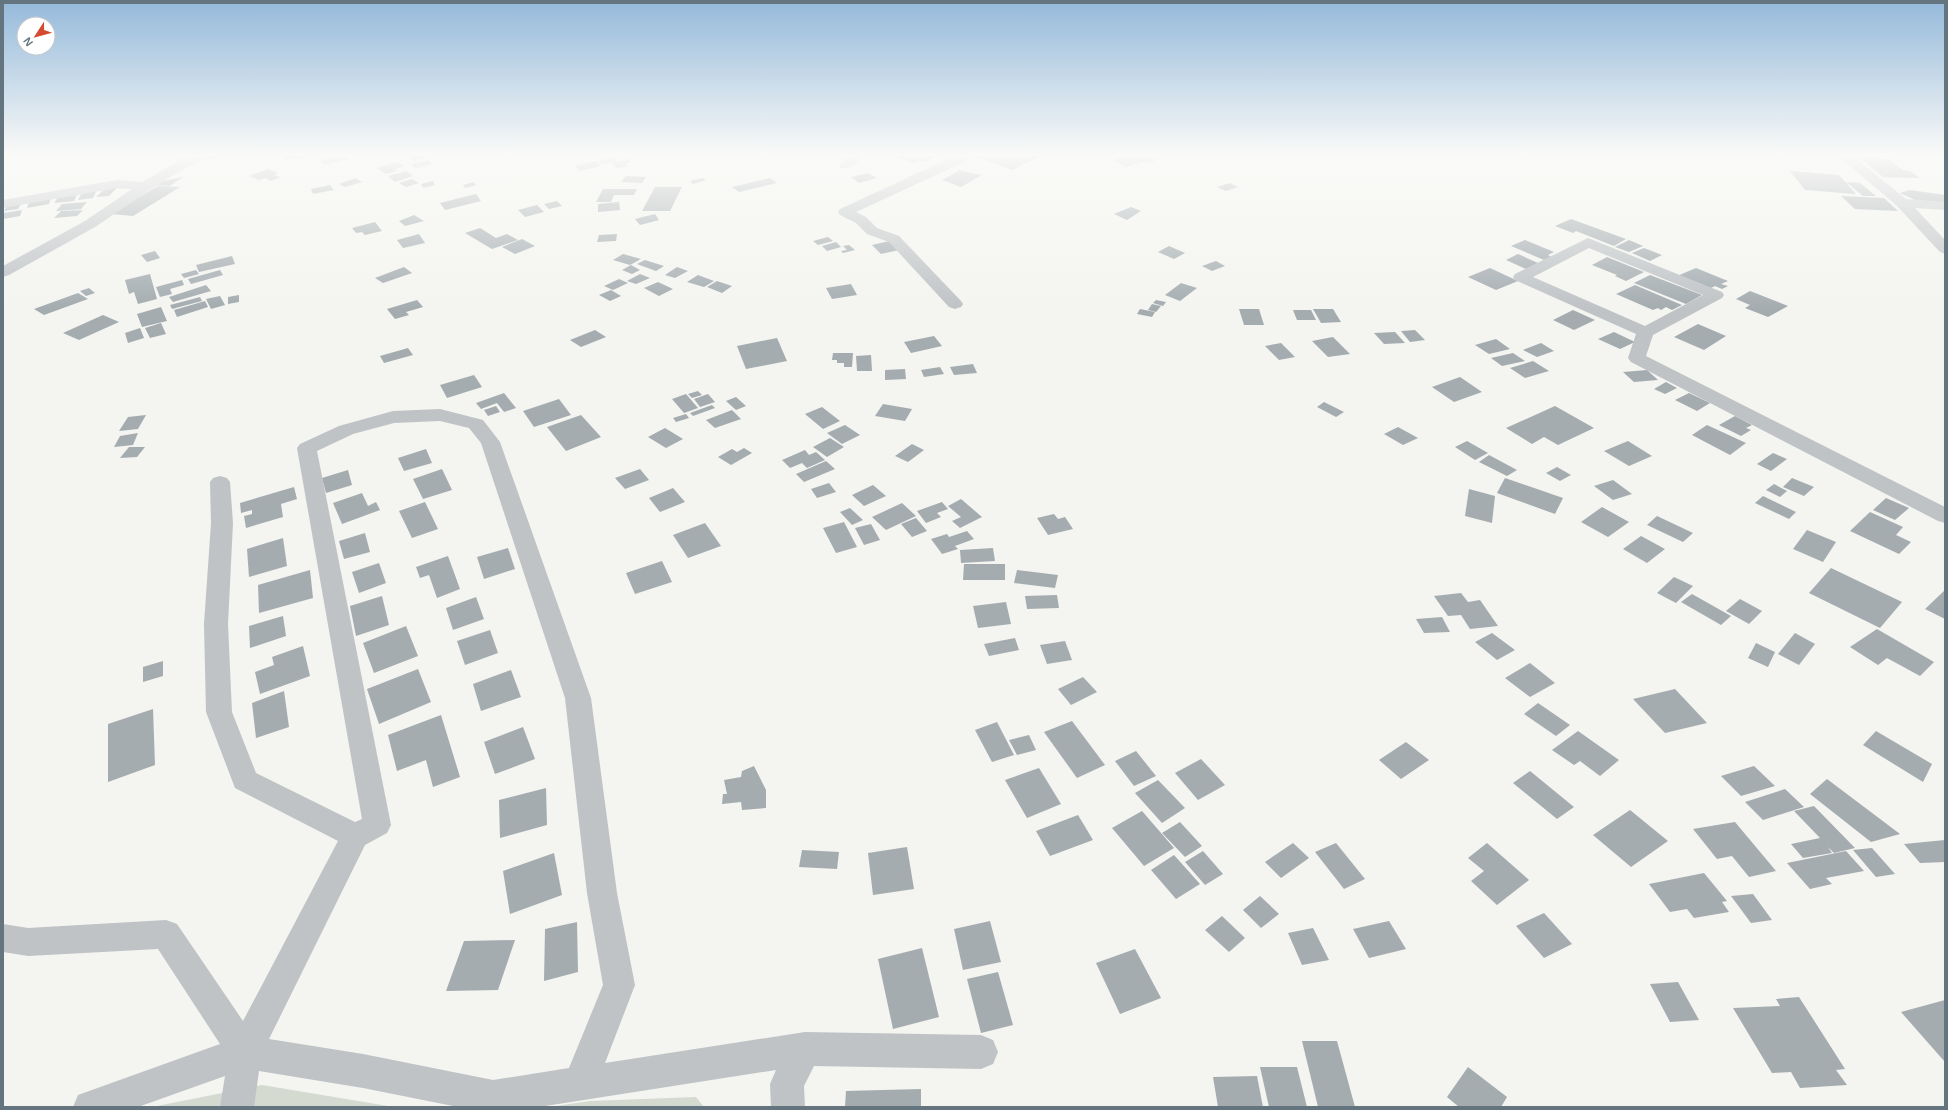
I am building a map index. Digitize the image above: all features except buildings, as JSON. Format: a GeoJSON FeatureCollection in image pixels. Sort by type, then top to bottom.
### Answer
{"type":"FeatureCollection","features":[{"type":"Feature","properties":{"kind":"street"},"geometry":{"type":"LineString","coordinates":[[3,272],[90,224],[119,205]]}},
{"type":"Feature","properties":{"kind":"street"},"geometry":{"type":"LineString","coordinates":[[860,205],[845,212],[861,220],[872,231],[894,239],[955,304]]}},
{"type":"Feature","properties":{"kind":"street"},"geometry":{"type":"LineString","coordinates":[[1904,205],[1945,249]]}},
{"type":"Feature","properties":{"kind":"street"},"geometry":{"type":"LineString","coordinates":[[1928,205],[1945,206]]}},
{"type":"Feature","properties":{"kind":"street"},"geometry":{"type":"LineString","coordinates":[[1645,332],[1521,277],[1588,242],[1716,295],[1645,332],[1637,358],[1945,516]]}},
{"type":"Feature","properties":{"kind":"street"},"geometry":{"type":"LineString","coordinates":[[237,1107],[245,1052],[356,836],[377,824],[307,448],[346,430],[393,417],[440,415],[476,424],[490,442],[578,698],[602,894],[619,985],[579,1085]]}},
{"type":"Feature","properties":{"kind":"street"},"geometry":{"type":"LineString","coordinates":[[220,482],[222,523],[216,624],[219,712],[224,726],[245,780],[356,836]]}},
{"type":"Feature","properties":{"kind":"street"},"geometry":{"type":"LineString","coordinates":[[3,938],[28,942],[166,934],[245,1052]]}},
{"type":"Feature","properties":{"kind":"street"},"geometry":{"type":"LineString","coordinates":[[90,1107],[245,1052],[363,1071],[493,1097],[579,1085],[805,1049],[981,1052]]}},
{"type":"Feature","properties":{"kind":"street"},"geometry":{"type":"LineString","coordinates":[[788,1107],[787,1084],[805,1049]]}},
{"type":"Feature","properties":{"kind":"shaded area"},"geometry":{"type":"Polygon","coordinates":[[[262,1085],[394,1107],[152,1107],[262,1085]]]}},
{"type":"Feature","properties":{"kind":"shaded area"},"geometry":{"type":"Polygon","coordinates":[[[696,1097],[704,1107],[549,1107],[590,1101],[696,1097]]]}}]}
